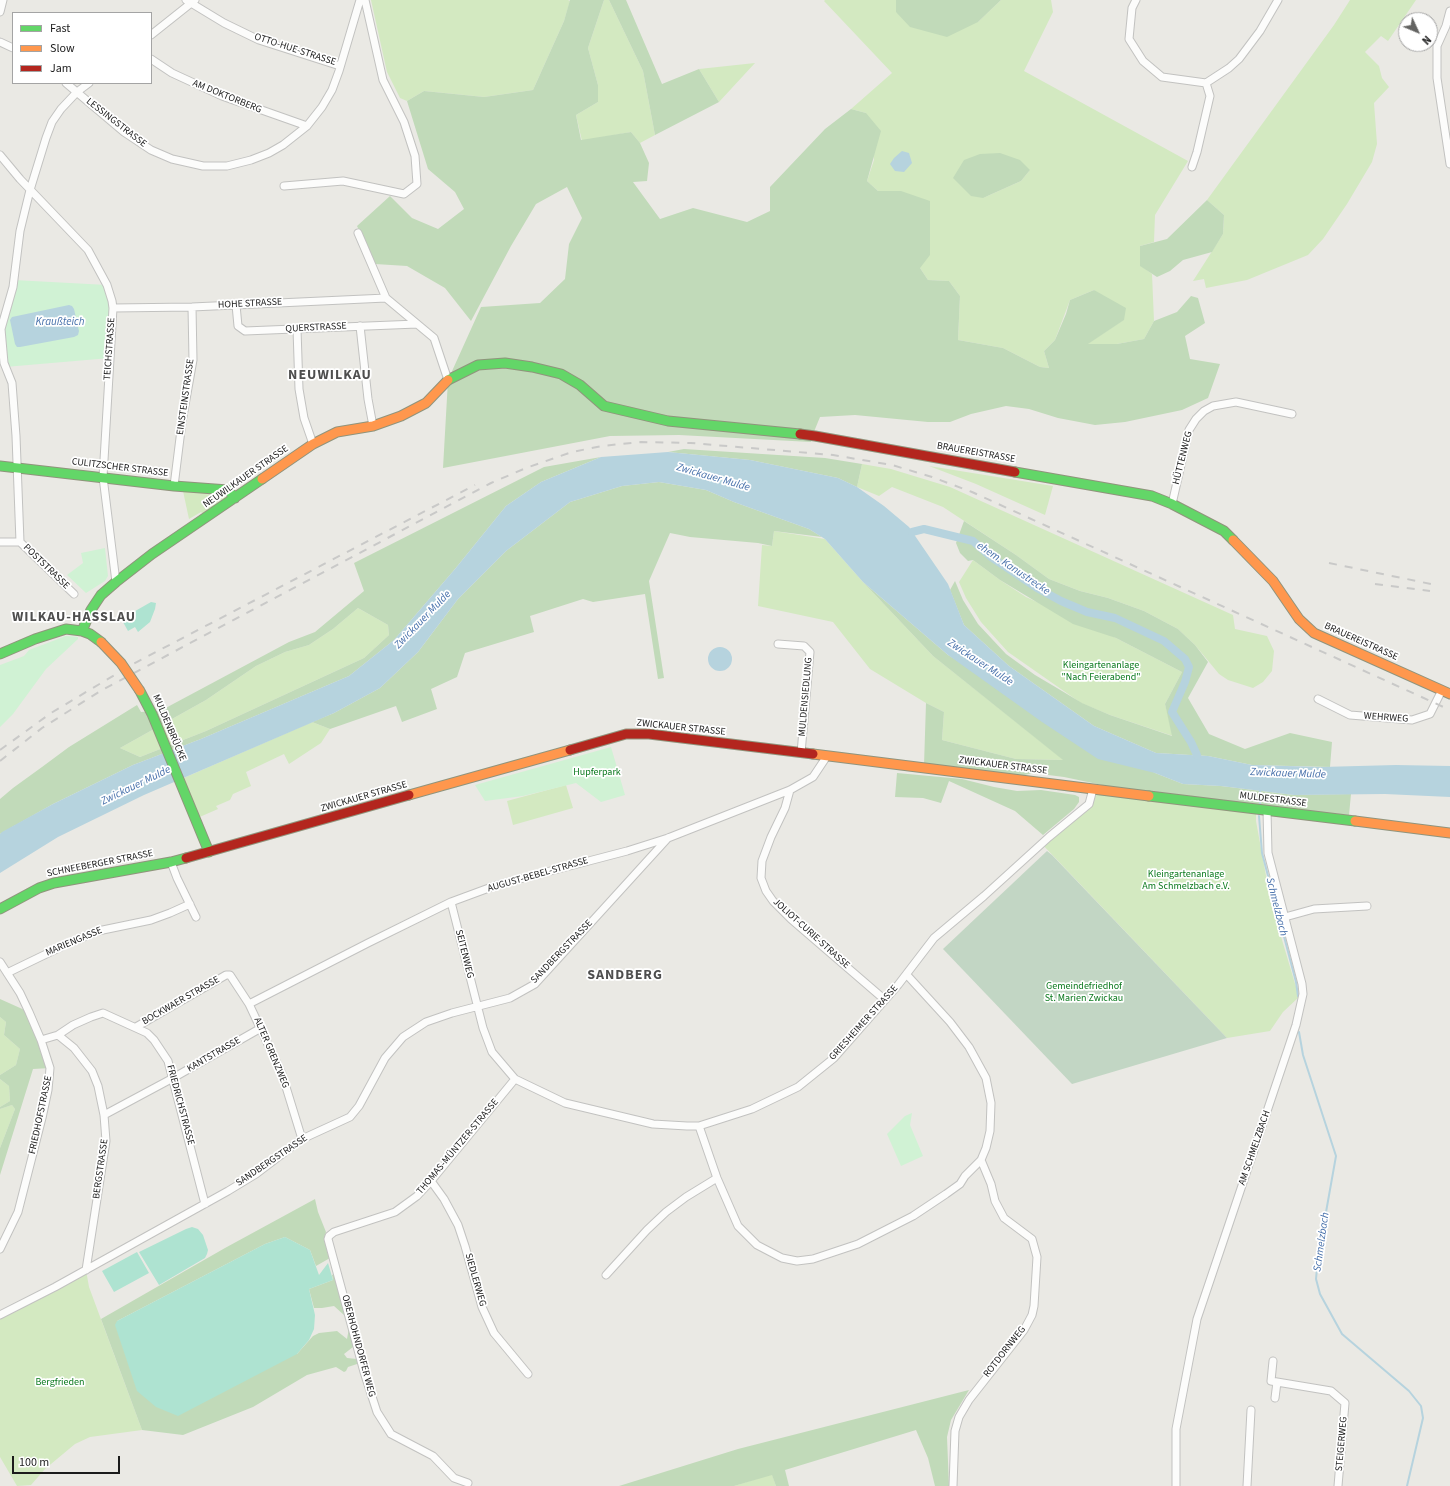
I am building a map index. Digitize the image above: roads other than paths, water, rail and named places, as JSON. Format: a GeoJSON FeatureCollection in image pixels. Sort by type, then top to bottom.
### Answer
{"type":"FeatureCollection","features":[{"type":"Feature","properties":{"kind":"main road","name":"BRAUEREISTRASSE"},"geometry":{"type":"LineString","coordinates":[[448,380],[478,365],[505,363],[532,367],[561,374],[580,384],[604,406],[668,421],[815,436],[1152,496],[1172,504],[1224,531],[1273,581],[1299,619],[1314,634],[1446,692]]}},
{"type":"Feature","properties":{"kind":"main road","name":"NEUWILKAUER STRASSE"},"geometry":{"type":"LineString","coordinates":[[82,631],[91,610],[101,595],[152,554],[313,444],[337,432],[373,426],[400,416],[426,403],[448,380]]}},
{"type":"Feature","properties":{"kind":"main road","name":"CULITZSCHER STRASSE"},"geometry":{"type":"LineString","coordinates":[[0,466],[174,486],[228,490],[235,498]]}},
{"type":"Feature","properties":{"kind":"main road"},"geometry":{"type":"LineString","coordinates":[[0,654],[55,632],[66,629],[82,631]]}},
{"type":"Feature","properties":{"kind":"main road","name":"MULDENBRÜCKE"},"geometry":{"type":"LineString","coordinates":[[82,631],[90,634],[101,642],[121,663],[140,691],[152,714],[209,852]]}},
{"type":"Feature","properties":{"kind":"main road","name":"ZWICKAUER STRASSE"},"geometry":{"type":"LineString","coordinates":[[209,852],[626,734],[650,734],[1093,789]]}},
{"type":"Feature","properties":{"kind":"main road","name":"MULDESTRASSE"},"geometry":{"type":"LineString","coordinates":[[1093,789],[1450,833]]}},
{"type":"Feature","properties":{"kind":"main road","name":"SCHNEEBERGER STRASSE"},"geometry":{"type":"LineString","coordinates":[[0,909],[39,888],[54,883],[171,862],[209,852]]}},
{"type":"Feature","properties":{"kind":"street"},"geometry":{"type":"LineString","coordinates":[[0,12],[3,0]]}},
{"type":"Feature","properties":{"kind":"street","name":"LESSINGSTRASSE"},"geometry":{"type":"LineString","coordinates":[[67,84],[124,132],[151,150],[172,159],[203,166],[227,166],[251,160],[284,145],[307,126],[322,107],[332,90],[360,0]]}},
{"type":"Feature","properties":{"kind":"street"},"geometry":{"type":"LineString","coordinates":[[284,186],[343,181],[404,194],[417,184],[415,156],[404,122],[382,80],[365,0]]}},
{"type":"Feature","properties":{"kind":"street"},"geometry":{"type":"LineString","coordinates":[[1136,0],[1132,8],[1129,38],[1143,61],[1162,77],[1206,83],[1229,68],[1239,58],[1260,31],[1278,0]]}},
{"type":"Feature","properties":{"kind":"street"},"geometry":{"type":"LineString","coordinates":[[152,34],[191,1]]}},
{"type":"Feature","properties":{"kind":"street","name":"OTTO-HUE-STRASSE"},"geometry":{"type":"LineString","coordinates":[[191,1],[224,23],[259,40],[340,66]]}},
{"type":"Feature","properties":{"kind":"street"},"geometry":{"type":"LineString","coordinates":[[1450,11],[1446,26],[1437,46],[1437,78],[1450,164]]}},
{"type":"Feature","properties":{"kind":"street"},"geometry":{"type":"LineString","coordinates":[[0,42],[12,48]]}},
{"type":"Feature","properties":{"kind":"street","name":"AM DOKTORBERG"},"geometry":{"type":"LineString","coordinates":[[152,60],[172,73],[222,96],[307,126]]}},
{"type":"Feature","properties":{"kind":"street"},"geometry":{"type":"LineString","coordinates":[[1192,167],[1210,96],[1206,83]]}},
{"type":"Feature","properties":{"kind":"street","name":"POSTSTRASSE"},"geometry":{"type":"LineString","coordinates":[[74,594],[20,542],[12,383],[4,363],[1,329],[13,287],[20,231],[30,190],[52,122],[61,109],[77,92],[88,84]]}},
{"type":"Feature","properties":{"kind":"street","name":"TEICHSTRASSE"},"geometry":{"type":"LineString","coordinates":[[0,155],[30,190],[88,250],[106,285],[113,308],[103,477],[116,582]]}},
{"type":"Feature","properties":{"kind":"street"},"geometry":{"type":"LineString","coordinates":[[358,233],[386,298],[434,338],[448,380]]}},
{"type":"Feature","properties":{"kind":"street","name":"HOHE STRASSE"},"geometry":{"type":"LineString","coordinates":[[113,308],[192,307],[386,298]]}},
{"type":"Feature","properties":{"kind":"street","name":"QUERSTRASSE"},"geometry":{"type":"LineString","coordinates":[[236,305],[238,326],[245,331],[417,324]]}},
{"type":"Feature","properties":{"kind":"street","name":"EINSTEINSTRASSE"},"geometry":{"type":"LineString","coordinates":[[174,486],[182,422],[193,360],[192,307]]}},
{"type":"Feature","properties":{"kind":"street"},"geometry":{"type":"LineString","coordinates":[[360,326],[368,399],[373,426]]}},
{"type":"Feature","properties":{"kind":"street"},"geometry":{"type":"LineString","coordinates":[[297,329],[299,389],[304,418],[313,444]]}},
{"type":"Feature","properties":{"kind":"street","name":"HÜTTENWEG"},"geometry":{"type":"LineString","coordinates":[[1172,504],[1188,430],[1204,411],[1213,406],[1236,402],[1292,414]]}},
{"type":"Feature","properties":{"kind":"street"},"geometry":{"type":"LineString","coordinates":[[0,542],[20,542]]}},
{"type":"Feature","properties":{"kind":"street","name":"MULDENSIEDLUNG"},"geometry":{"type":"LineString","coordinates":[[778,644],[804,646],[810,652],[801,753]]}},
{"type":"Feature","properties":{"kind":"street","name":"WEHRWEG"},"geometry":{"type":"LineString","coordinates":[[1318,699],[1350,715],[1412,720],[1430,714],[1446,692]]}},
{"type":"Feature","properties":{"kind":"street","name":"AUGUST-BEBEL-STRASSE"},"geometry":{"type":"LineString","coordinates":[[249,1004],[451,902],[497,885],[620,853],[668,838],[790,790],[813,777],[827,756]]}},
{"type":"Feature","properties":{"kind":"street","name":"GRIESHEIMER STRASSE"},"geometry":{"type":"LineString","coordinates":[[477,1006],[492,1052],[516,1078],[566,1103],[653,1124],[687,1126],[699,1126],[752,1109],[798,1087],[834,1058],[907,974],[934,938],[1089,804],[1093,789]]}},
{"type":"Feature","properties":{"kind":"street","name":"JOLIOT-CURIE-STRASSE"},"geometry":{"type":"LineString","coordinates":[[790,790],[785,808],[771,837],[762,861],[761,878],[766,891],[773,901],[791,919],[885,1000]]}},
{"type":"Feature","properties":{"kind":"street","name":"AM SCHMELZBACH"},"geometry":{"type":"LineString","coordinates":[[1176,1486],[1176,1429],[1197,1319],[1288,1050],[1303,994],[1302,984],[1268,853],[1267,810]]}},
{"type":"Feature","properties":{"kind":"street","name":"SANDBERGSTRASSE"},"geometry":{"type":"LineString","coordinates":[[0,1315],[86,1270],[205,1204],[256,1174],[302,1139],[350,1117],[359,1106],[385,1058],[404,1037],[426,1022],[452,1012],[510,998],[535,984],[668,838]]}},
{"type":"Feature","properties":{"kind":"street"},"geometry":{"type":"LineString","coordinates":[[171,862],[196,917]]}},
{"type":"Feature","properties":{"kind":"street","name":"SEITENWEG"},"geometry":{"type":"LineString","coordinates":[[451,902],[477,1006]]}},
{"type":"Feature","properties":{"kind":"street","name":"MARIENGASSE"},"geometry":{"type":"LineString","coordinates":[[7,973],[98,930],[151,920],[170,914],[190,904]]}},
{"type":"Feature","properties":{"kind":"street"},"geometry":{"type":"LineString","coordinates":[[1285,916],[1314,909],[1366,906]]}},
{"type":"Feature","properties":{"kind":"street","name":"FRIEDHOFSTRASSE"},"geometry":{"type":"LineString","coordinates":[[0,962],[20,994],[41,1040],[50,1068],[48,1090],[18,1212],[0,1249]]}},
{"type":"Feature","properties":{"kind":"street","name":"ALTER GRENZWEG"},"geometry":{"type":"LineString","coordinates":[[226,974],[230,975],[244,996],[261,1028],[282,1074],[302,1139]]}},
{"type":"Feature","properties":{"kind":"street","name":"BOCKWAER STRASSE"},"geometry":{"type":"LineString","coordinates":[[136,1027],[226,974]]}},
{"type":"Feature","properties":{"kind":"street"},"geometry":{"type":"LineString","coordinates":[[699,1126],[717,1178],[738,1226],[756,1245],[782,1258],[808,1260],[829,1255],[858,1244],[913,1216],[960,1184],[965,1176],[981,1160],[986,1148],[990,1131],[992,1103],[986,1078],[969,1047],[950,1022],[907,974]]}},
{"type":"Feature","properties":{"kind":"street","name":"FRIEDRICHSTRASSE"},"geometry":{"type":"LineString","coordinates":[[41,1040],[58,1035],[73,1025],[103,1013],[147,1033],[154,1040],[168,1062],[205,1204]]}},
{"type":"Feature","properties":{"kind":"street","name":"KANTSTRASSE"},"geometry":{"type":"LineString","coordinates":[[104,1116],[261,1028]]}},
{"type":"Feature","properties":{"kind":"street","name":"BERGSTRASSE"},"geometry":{"type":"LineString","coordinates":[[58,1035],[74,1048],[92,1071],[98,1086],[104,1116],[106,1141],[86,1270]]}},
{"type":"Feature","properties":{"kind":"street","name":"THOMAS-MÜNTZER-STRASSE"},"geometry":{"type":"LineString","coordinates":[[329,1236],[334,1232],[395,1212],[417,1196],[516,1078]]}},
{"type":"Feature","properties":{"kind":"street","name":"ROTDORNWEG"},"geometry":{"type":"LineString","coordinates":[[954,1486],[955,1430],[959,1417],[969,1400],[1024,1330],[1032,1315],[1034,1299],[1037,1257],[1032,1239],[1004,1218],[995,1201],[991,1184],[981,1160]]}},
{"type":"Feature","properties":{"kind":"street"},"geometry":{"type":"LineString","coordinates":[[606,1275],[647,1230],[666,1212],[686,1197],[717,1178]]}},
{"type":"Feature","properties":{"kind":"street","name":"SIEDLERWEG"},"geometry":{"type":"LineString","coordinates":[[431,1181],[444,1199],[458,1225],[482,1307],[494,1333],[528,1374]]}},
{"type":"Feature","properties":{"kind":"street","name":"OBERHOHNDORFER WEG"},"geometry":{"type":"LineString","coordinates":[[329,1236],[328,1239],[364,1372],[377,1412],[391,1434],[433,1456],[454,1478],[468,1483]]}},
{"type":"Feature","properties":{"kind":"street"},"geometry":{"type":"LineString","coordinates":[[1273,1361],[1271,1381],[1277,1382],[1275,1398]]}},
{"type":"Feature","properties":{"kind":"street","name":"STEIGERWEG"},"geometry":{"type":"LineString","coordinates":[[1277,1382],[1331,1390],[1345,1403],[1338,1486]]}},
{"type":"Feature","properties":{"kind":"street"},"geometry":{"type":"LineString","coordinates":[[1246,1486],[1251,1410]]}},
{"type":"Feature","properties":{"kind":"water"},"geometry":{"type":"Polygon","coordinates":[[[902,151],[909,153],[912,163],[904,172],[895,171],[890,164],[902,151]]]}},
{"type":"Feature","properties":{"kind":"water","name":"Kraußteich"},"geometry":{"type":"Polygon","coordinates":[[[69,305],[74,309],[79,331],[78,335],[17,347],[10,320],[12,317],[69,305]]]}},
{"type":"Feature","properties":{"kind":"water","name":"Zwickauer Mulde"},"geometry":{"type":"Polygon","coordinates":[[[668,452],[750,460],[838,478],[857,487],[884,506],[909,527],[948,584],[964,625],[1009,666],[1094,726],[1156,753],[1208,756],[1252,765],[1321,767],[1396,765],[1450,766],[1450,797],[1385,794],[1294,795],[1221,786],[1183,784],[1155,773],[1098,759],[1042,722],[948,655],[863,582],[825,539],[809,529],[734,502],[706,490],[659,482],[622,486],[570,502],[506,551],[458,599],[418,652],[380,688],[334,713],[144,795],[58,837],[0,873],[0,834],[2,832],[53,804],[133,765],[201,739],[349,676],[394,640],[455,569],[506,506],[541,482],[601,457],[668,452]]]}},
{"type":"Feature","properties":{"kind":"water"},"geometry":{"type":"Polygon","coordinates":[[[720,647],[729,650],[732,659],[729,668],[720,671],[711,668],[708,659],[711,650],[720,647]]]}},
{"type":"Feature","properties":{"kind":"waterway","name":"ehem. Kanustrecke"},"geometry":{"type":"LineString","coordinates":[[912,532],[924,529],[973,541],[991,557],[1037,588],[1061,601],[1087,612],[1115,618],[1164,641],[1185,659],[1189,667],[1185,682],[1172,712],[1191,742],[1197,755]]}},
{"type":"Feature","properties":{"kind":"waterway","name":"Schmelzbach"},"geometry":{"type":"LineString","coordinates":[[1260,789],[1260,805]]}},
{"type":"Feature","properties":{"kind":"waterway","name":"Schmelzbach"},"geometry":{"type":"LineString","coordinates":[[1259,816],[1262,853],[1296,982],[1298,996]]}},
{"type":"Feature","properties":{"kind":"waterway","name":"Schmelzbach"},"geometry":{"type":"LineString","coordinates":[[1299,1032],[1303,1055],[1336,1156],[1318,1257],[1316,1279],[1320,1294],[1342,1334],[1409,1391],[1421,1406],[1423,1418],[1407,1486]]}},
{"type":"Feature","properties":{"kind":"railway"},"geometry":{"type":"LineString","coordinates":[[0,761],[42,728],[102,690],[491,483],[526,468],[572,452],[602,446],[641,442],[691,443],[833,455],[892,465],[932,477],[972,492],[1450,710]]}},
{"type":"Feature","properties":{"kind":"railway"},"geometry":{"type":"LineString","coordinates":[[0,750],[51,713],[133,664],[475,485]]}},
{"type":"Feature","properties":{"kind":"railway"},"geometry":{"type":"LineString","coordinates":[[1329,563],[1431,584]]}},
{"type":"Feature","properties":{"kind":"railway"},"geometry":{"type":"LineString","coordinates":[[1375,584],[1430,591]]}},
{"type":"Feature","properties":{"kind":"district","name":"NEUWILKAU"},"geometry":{"type":"Point","coordinates":[330,376]}},
{"type":"Feature","properties":{"kind":"district","name":"WILKAU-HASSLAU"},"geometry":{"type":"Point","coordinates":[74,618]}},
{"type":"Feature","properties":{"kind":"district","name":"SANDBERG"},"geometry":{"type":"Point","coordinates":[625,976]}},
{"type":"Feature","properties":{"kind":"park label","name":"Kleingartenanlage \"Nach Feierabend\""},"geometry":{"type":"Point","coordinates":[1101,672]}},
{"type":"Feature","properties":{"kind":"park label","name":"Hupferpark"},"geometry":{"type":"Point","coordinates":[597,773]}},
{"type":"Feature","properties":{"kind":"park label","name":"Kleingartenanlage Am Schmelzbach e.V."},"geometry":{"type":"Point","coordinates":[1186,880]}},
{"type":"Feature","properties":{"kind":"park label","name":"Gemeindefriedhof St. Marien Zwickau"},"geometry":{"type":"Point","coordinates":[1084,992]}},
{"type":"Feature","properties":{"kind":"park label","name":"Bergfrieden"},"geometry":{"type":"Point","coordinates":[60,1383]}}]}
